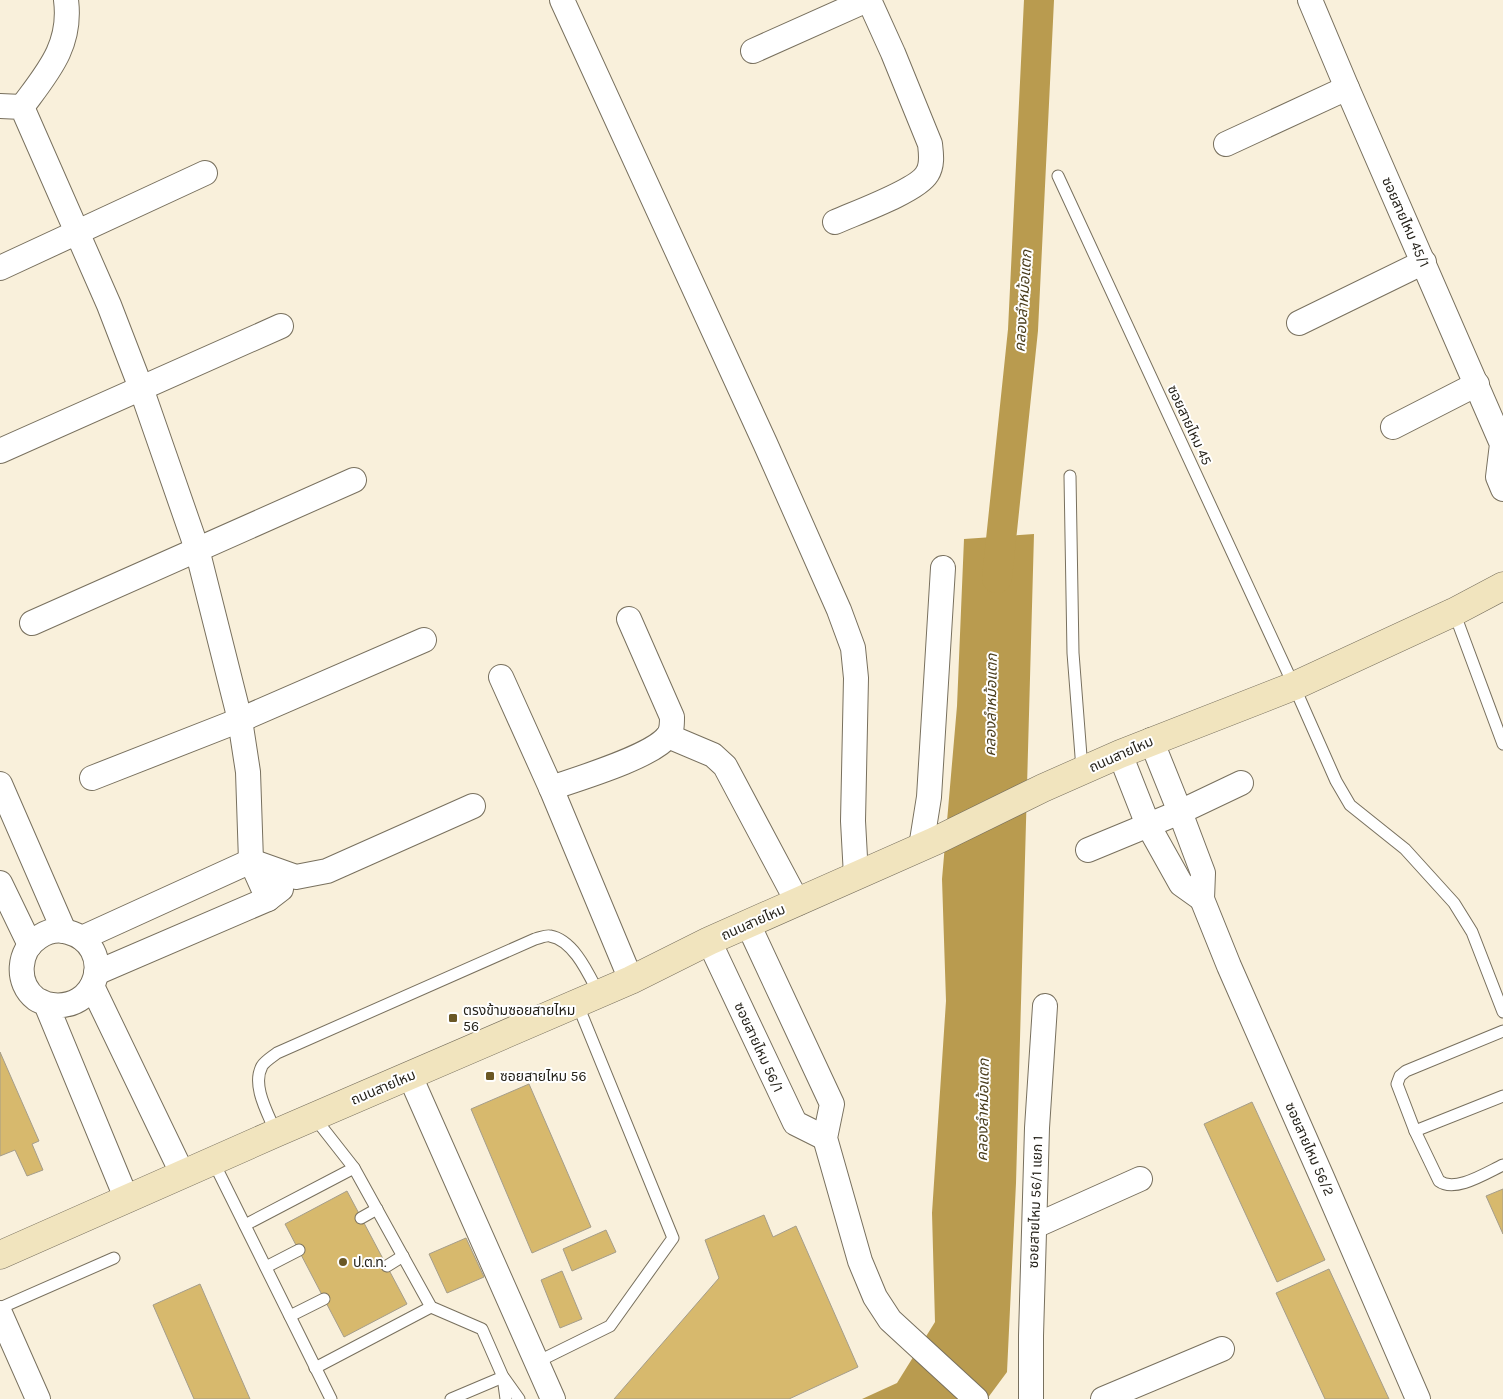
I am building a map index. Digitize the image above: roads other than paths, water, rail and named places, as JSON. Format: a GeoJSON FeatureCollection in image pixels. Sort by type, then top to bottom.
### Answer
{"type":"FeatureCollection","features":[{"type":"Feature","properties":{"kind":"main road","name":"ถนนสายไหม"},"geometry":{"type":"LineString","coordinates":[[0,1255],[276,1133],[631,980],[709,941],[928,844],[1043,788],[1151,740],[1294,686],[1454,612],[1503,586]]}},
{"type":"Feature","properties":{"kind":"street"},"geometry":{"type":"LineString","coordinates":[[66,0],[68,15],[64,41],[52,67],[11,106],[78,232],[109,305],[141,388],[197,549],[240,720],[248,772],[251,861],[268,899]]}},
{"type":"Feature","properties":{"kind":"street"},"geometry":{"type":"LineString","coordinates":[[562,0],[769,452],[839,610],[853,648],[856,678],[853,821],[856,876]]}},
{"type":"Feature","properties":{"kind":"street"},"geometry":{"type":"LineString","coordinates":[[753,51],[868,0],[893,52],[930,144],[932,158],[927,174],[914,187],[835,222]]}},
{"type":"Feature","properties":{"kind":"street","name":"ซอยสายไหม 45/1"},"geometry":{"type":"LineString","coordinates":[[1310,0],[1502,444],[1498,477],[1503,489]]}},
{"type":"Feature","properties":{"kind":"street"},"geometry":{"type":"LineString","coordinates":[[1226,144],[1347,88]]}},
{"type":"Feature","properties":{"kind":"street"},"geometry":{"type":"LineString","coordinates":[[0,268],[206,173]]}},
{"type":"Feature","properties":{"kind":"street"},"geometry":{"type":"LineString","coordinates":[[1299,323],[1424,262]]}},
{"type":"Feature","properties":{"kind":"street"},"geometry":{"type":"LineString","coordinates":[[0,451],[281,326]]}},
{"type":"Feature","properties":{"kind":"street"},"geometry":{"type":"LineString","coordinates":[[1392,427],[1477,384]]}},
{"type":"Feature","properties":{"kind":"street"},"geometry":{"type":"LineString","coordinates":[[32,623],[354,480]]}},
{"type":"Feature","properties":{"kind":"street"},"geometry":{"type":"LineString","coordinates":[[928,844],[929,797],[943,568]]}},
{"type":"Feature","properties":{"kind":"street"},"geometry":{"type":"LineString","coordinates":[[550,788],[641,756],[668,736],[672,727],[672,718],[629,619]]}},
{"type":"Feature","properties":{"kind":"street"},"geometry":{"type":"LineString","coordinates":[[92,778],[240,720],[424,640]]}},
{"type":"Feature","properties":{"kind":"street"},"geometry":{"type":"LineString","coordinates":[[501,677],[631,980]]}},
{"type":"Feature","properties":{"kind":"street"},"geometry":{"type":"LineString","coordinates":[[668,736],[712,755],[725,766],[798,903]]}},
{"type":"Feature","properties":{"kind":"street","name":"ซอยสายไหม 56/2"},"geometry":{"type":"LineString","coordinates":[[1151,740],[1203,873],[1202,899],[1229,966],[1418,1399]]}},
{"type":"Feature","properties":{"kind":"street"},"geometry":{"type":"LineString","coordinates":[[1120,754],[1148,825],[1181,884],[1202,899]]}},
{"type":"Feature","properties":{"kind":"street"},"geometry":{"type":"LineString","coordinates":[[1088,850],[1180,812],[1241,783]]}},
{"type":"Feature","properties":{"kind":"street"},"geometry":{"type":"LineString","coordinates":[[0,784],[73,935],[91,949],[96,961],[94,980],[86,995],[72,1004],[56,1006],[46,1004],[35,998],[27,990],[22,978],[21,967],[24,955],[30,944],[45,933],[73,935],[251,861],[296,877]]}},
{"type":"Feature","properties":{"kind":"street"},"geometry":{"type":"LineString","coordinates":[[94,980],[268,899],[296,877],[327,871],[473,806]]}},
{"type":"Feature","properties":{"kind":"street"},"geometry":{"type":"LineString","coordinates":[[0,883],[30,944]]}},
{"type":"Feature","properties":{"kind":"street"},"geometry":{"type":"LineString","coordinates":[[748,924],[832,1104],[826,1138],[860,1261],[874,1297],[890,1320],[976,1399]]}},
{"type":"Feature","properties":{"kind":"street","name":"ซอยสายไหม 56/1"},"geometry":{"type":"LineString","coordinates":[[709,941],[795,1123],[826,1138]]}},
{"type":"Feature","properties":{"kind":"street"},"geometry":{"type":"LineString","coordinates":[[94,980],[183,1175]]}},
{"type":"Feature","properties":{"kind":"street"},"geometry":{"type":"LineString","coordinates":[[46,1004],[128,1200]]}},
{"type":"Feature","properties":{"kind":"street","name":"ซอยสายไหม 56/1 แยก 1"},"geometry":{"type":"LineString","coordinates":[[1031,1399],[1037,1128],[1045,1006]]}},
{"type":"Feature","properties":{"kind":"street"},"geometry":{"type":"LineString","coordinates":[[410,1076],[553,1399]]}},
{"type":"Feature","properties":{"kind":"street"},"geometry":{"type":"LineString","coordinates":[[1035,1226],[1140,1179]]}},
{"type":"Feature","properties":{"kind":"street"},"geometry":{"type":"LineString","coordinates":[[0,1313],[38,1399]]}},
{"type":"Feature","properties":{"kind":"street"},"geometry":{"type":"LineString","coordinates":[[1103,1399],[1222,1349]]}},
{"type":"Feature","properties":{"kind":"lane","name":"ซอยสายไหม 45"},"geometry":{"type":"LineString","coordinates":[[1058,176],[1294,686],[1336,782],[1350,806],[1405,849],[1454,903],[1472,932],[1503,1012]]}},
{"type":"Feature","properties":{"kind":"lane"},"geometry":{"type":"LineString","coordinates":[[1070,476],[1073,653],[1082,771]]}},
{"type":"Feature","properties":{"kind":"lane"},"geometry":{"type":"LineString","coordinates":[[1454,612],[1503,744]]}},
{"type":"Feature","properties":{"kind":"lane"},"geometry":{"type":"LineString","coordinates":[[276,1133],[260,1092],[259,1078],[263,1066],[277,1053],[535,939],[550,936],[566,942],[578,957],[588,999],[673,1238],[610,1326],[537,1362]]}},
{"type":"Feature","properties":{"kind":"lane"},"geometry":{"type":"LineString","coordinates":[[1503,1031],[1406,1071],[1400,1076],[1397,1084],[1415,1131],[1438,1181],[1444,1185],[1463,1183],[1503,1165]]}},
{"type":"Feature","properties":{"kind":"lane"},"geometry":{"type":"LineString","coordinates":[[1415,1131],[1503,1096]]}},
{"type":"Feature","properties":{"kind":"lane"},"geometry":{"type":"LineString","coordinates":[[314,1117],[354,1168],[432,1307],[482,1329],[502,1377],[506,1399]]}},
{"type":"Feature","properties":{"kind":"lane"},"geometry":{"type":"LineString","coordinates":[[213,1162],[331,1399]]}},
{"type":"Feature","properties":{"kind":"lane"},"geometry":{"type":"LineString","coordinates":[[245,1225],[354,1168]]}},
{"type":"Feature","properties":{"kind":"lane"},"geometry":{"type":"LineString","coordinates":[[361,1218],[377,1209]]}},
{"type":"Feature","properties":{"kind":"lane"},"geometry":{"type":"LineString","coordinates":[[266,1267],[299,1250]]}},
{"type":"Feature","properties":{"kind":"lane"},"geometry":{"type":"LineString","coordinates":[[387,1266],[403,1256]]}},
{"type":"Feature","properties":{"kind":"lane"},"geometry":{"type":"LineString","coordinates":[[0,1308],[114,1258]]}},
{"type":"Feature","properties":{"kind":"lane"},"geometry":{"type":"LineString","coordinates":[[290,1316],[324,1299]]}},
{"type":"Feature","properties":{"kind":"lane"},"geometry":{"type":"LineString","coordinates":[[315,1368],[432,1307]]}},
{"type":"Feature","properties":{"kind":"lane"},"geometry":{"type":"LineString","coordinates":[[451,1399],[502,1377]]}},
{"type":"Feature","properties":{"kind":"lane"},"geometry":{"type":"LineString","coordinates":[[502,1377],[519,1399]]}},
{"type":"Feature","properties":{"kind":"water"},"geometry":{"type":"Polygon","coordinates":[[[1034,534],[1016,1183],[1007,1372],[987,1399],[862,1399],[897,1383],[935,1322],[932,1213],[946,1001],[942,879],[957,706],[964,539],[1034,534]]]}},
{"type":"Feature","properties":{"kind":"waterway","name":"คลองลำหม้อแตก"},"geometry":{"type":"LineString","coordinates":[[997,578],[1023,330],[1039,0]]}},
{"type":"Feature","properties":{"kind":"place","name":"ตรงข้ามซอยสายไหม 56"},"geometry":{"type":"Point","coordinates":[453,1018]}},
{"type":"Feature","properties":{"kind":"place","name":"ซอยสายไหม 56"},"geometry":{"type":"Point","coordinates":[490,1076]}},
{"type":"Feature","properties":{"kind":"place","name":"ป.ต.ท."},"geometry":{"type":"Point","coordinates":[343,1262]}}]}
